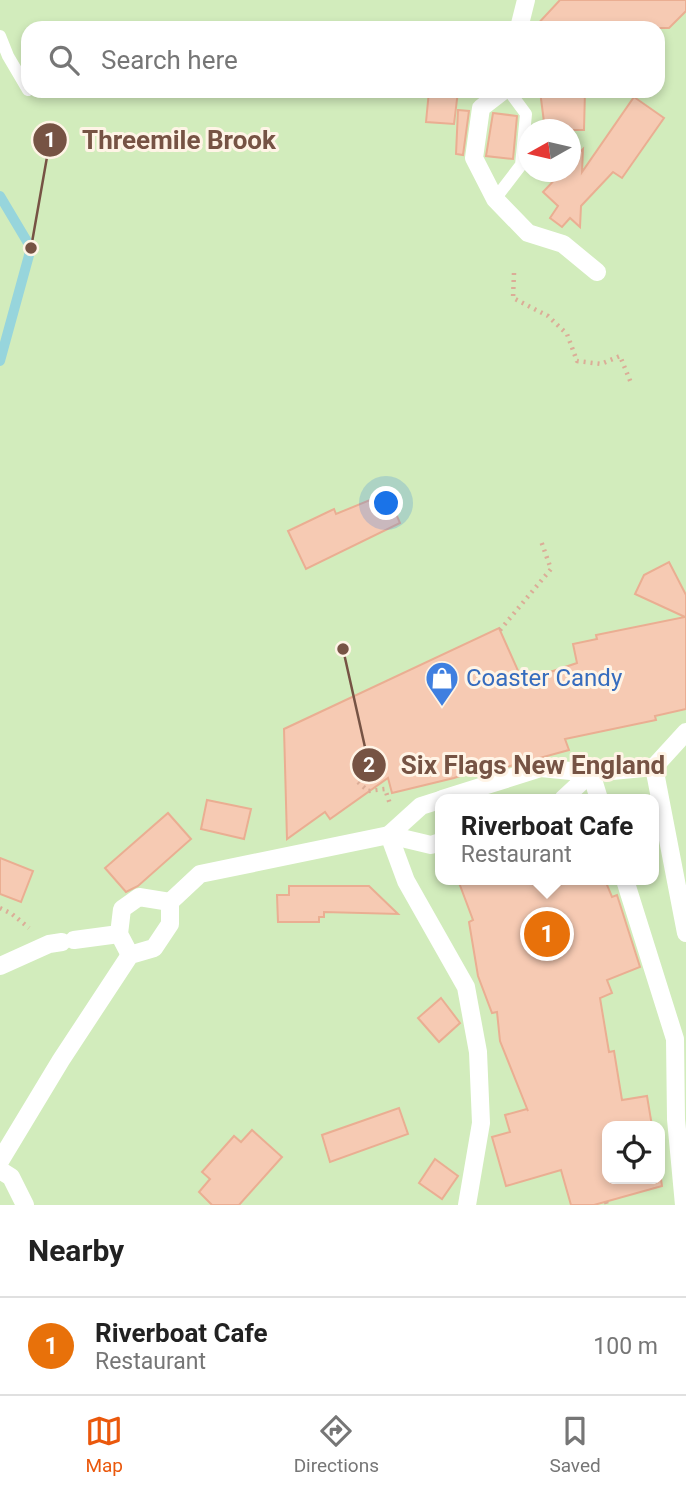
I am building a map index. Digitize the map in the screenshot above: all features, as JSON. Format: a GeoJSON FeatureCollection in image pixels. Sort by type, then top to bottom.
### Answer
{"type":"FeatureCollection","features":[{"type":"Feature","properties":{"kind":"street"},"geometry":{"type":"LineString","coordinates":[[521,21],[526,0]]}},
{"type":"Feature","properties":{"kind":"street"},"geometry":{"type":"LineString","coordinates":[[494,98],[481,108],[474,159],[495,199],[527,233],[563,244],[597,272]]}},
{"type":"Feature","properties":{"kind":"street"},"geometry":{"type":"LineString","coordinates":[[460,794],[541,768],[591,773],[654,767],[686,732]]}},
{"type":"Feature","properties":{"kind":"street"},"geometry":{"type":"LineString","coordinates":[[654,767],[686,933]]}},
{"type":"Feature","properties":{"kind":"street"},"geometry":{"type":"LineString","coordinates":[[568,794],[591,773]]}},
{"type":"Feature","properties":{"kind":"street"},"geometry":{"type":"LineString","coordinates":[[591,773],[597,794]]}},
{"type":"Feature","properties":{"kind":"street"},"geometry":{"type":"LineString","coordinates":[[389,835],[421,806],[435,802]]}},
{"type":"Feature","properties":{"kind":"street"},"geometry":{"type":"LineString","coordinates":[[389,835],[406,881],[466,987],[478,1052],[481,1123],[467,1205]]}},
{"type":"Feature","properties":{"kind":"street"},"geometry":{"type":"LineString","coordinates":[[0,1161],[61,1060],[130,955],[154,948],[170,924],[170,902],[200,874],[389,835],[435,844]]}},
{"type":"Feature","properties":{"kind":"street"},"geometry":{"type":"LineString","coordinates":[[627,885],[675,1039],[676,1119],[684,1205]]}},
{"type":"Feature","properties":{"kind":"street"},"geometry":{"type":"LineString","coordinates":[[130,955],[119,934],[122,909],[139,897],[170,902]]}},
{"type":"Feature","properties":{"kind":"street"},"geometry":{"type":"LineString","coordinates":[[0,966],[49,944],[119,934]]}},
{"type":"Feature","properties":{"kind":"street"},"geometry":{"type":"LineString","coordinates":[[0,1170],[11,1177],[25,1205]]}},
{"type":"Feature","properties":{"kind":"lane"},"geometry":{"type":"LineString","coordinates":[[0,36],[21,78]]}},
{"type":"Feature","properties":{"kind":"lane"},"geometry":{"type":"LineString","coordinates":[[495,199],[521,165],[526,114],[514,98]]}},
{"type":"Feature","properties":{"kind":"path"},"geometry":{"type":"LineString","coordinates":[[514,273],[513,298],[548,316],[567,334],[577,360],[601,364],[620,356],[631,383]]}},
{"type":"Feature","properties":{"kind":"path"},"geometry":{"type":"LineString","coordinates":[[500,630],[551,569],[541,541]]}},
{"type":"Feature","properties":{"kind":"path"},"geometry":{"type":"LineString","coordinates":[[358,782],[368,791],[385,789],[390,805]]}},
{"type":"Feature","properties":{"kind":"green space"},"geometry":{"type":"Polygon","coordinates":[[[0,0],[686,0],[686,1205],[0,1205],[0,0]]]}},
{"type":"Feature","properties":{"kind":"building"},"geometry":{"type":"Polygon","coordinates":[[[560,0],[686,0],[686,11],[669,28],[665,28],[665,21],[540,21],[560,0]]]}},
{"type":"Feature","properties":{"kind":"building"},"geometry":{"type":"Polygon","coordinates":[[[428,98],[457,98],[454,124],[426,122],[428,98]]]}},
{"type":"Feature","properties":{"kind":"building"},"geometry":{"type":"Polygon","coordinates":[[[541,98],[585,98],[584,130],[581,130],[581,119],[544,119],[541,98]]]}},
{"type":"Feature","properties":{"kind":"building"},"geometry":{"type":"Polygon","coordinates":[[[633,98],[664,118],[622,178],[613,172],[581,206],[580,227],[570,218],[562,227],[550,218],[558,206],[543,192],[552,182],[581,182],[583,149],[582,172],[633,98]]]}},
{"type":"Feature","properties":{"kind":"building"},"geometry":{"type":"Polygon","coordinates":[[[458,110],[469,111],[463,155],[456,154],[458,110]]]}},
{"type":"Feature","properties":{"kind":"building"},"geometry":{"type":"Polygon","coordinates":[[[493,113],[517,116],[513,159],[486,156],[493,113]]]}},
{"type":"Feature","properties":{"kind":"building"},"geometry":{"type":"Polygon","coordinates":[[[387,493],[400,523],[306,569],[288,531],[334,509],[336,514],[387,493]]]}},
{"type":"Feature","properties":{"kind":"building","name":"Coaster Candy"},"geometry":{"type":"Polygon","coordinates":[[[669,562],[686,595],[686,709],[655,716],[656,720],[565,739],[569,750],[503,768],[501,762],[454,778],[392,793],[388,778],[330,819],[325,812],[287,839],[284,729],[499,628],[519,673],[526,670],[529,679],[577,663],[573,644],[597,639],[596,635],[685,617],[635,594],[644,575],[669,562]]]}},
{"type":"Feature","properties":{"kind":"building"},"geometry":{"type":"Polygon","coordinates":[[[207,800],[251,809],[244,839],[201,829],[207,800]]]}},
{"type":"Feature","properties":{"kind":"building"},"geometry":{"type":"Polygon","coordinates":[[[168,813],[191,839],[138,886],[126,892],[105,868],[168,813]]]}},
{"type":"Feature","properties":{"kind":"building"},"geometry":{"type":"Polygon","coordinates":[[[0,858],[33,871],[21,902],[0,894],[0,858]]]}},
{"type":"Feature","properties":{"kind":"building"},"geometry":{"type":"Polygon","coordinates":[[[460,885],[607,885],[612,897],[617,895],[640,967],[607,980],[612,993],[600,998],[609,1052],[614,1051],[622,1100],[647,1096],[651,1121],[602,1121],[602,1184],[662,1186],[594,1205],[571,1205],[561,1170],[506,1186],[492,1137],[510,1132],[505,1115],[527,1109],[528,1111],[500,1041],[497,1012],[492,1013],[478,976],[469,922],[473,920],[460,885]]]}},
{"type":"Feature","properties":{"kind":"building"},"geometry":{"type":"Polygon","coordinates":[[[289,886],[369,886],[398,914],[324,912],[324,917],[319,917],[319,922],[278,922],[277,895],[289,895],[289,886]]]}},
{"type":"Feature","properties":{"kind":"building"},"geometry":{"type":"Polygon","coordinates":[[[441,998],[460,1023],[439,1042],[418,1018],[441,998]]]}},
{"type":"Feature","properties":{"kind":"building"},"geometry":{"type":"Polygon","coordinates":[[[399,1108],[408,1134],[330,1162],[322,1135],[399,1108]]]}},
{"type":"Feature","properties":{"kind":"building"},"geometry":{"type":"Polygon","coordinates":[[[252,1130],[282,1157],[239,1205],[212,1205],[199,1192],[210,1179],[202,1172],[234,1136],[241,1142],[252,1130]]]}},
{"type":"Feature","properties":{"kind":"building"},"geometry":{"type":"Polygon","coordinates":[[[435,1159],[458,1176],[442,1199],[419,1183],[435,1159]]]}},
{"type":"Feature","properties":{"kind":"waterway"},"geometry":{"type":"LineString","coordinates":[[0,196],[31,248],[0,361]]}},
{"type":"Feature","properties":{"kind":"place","name":"Threemile Brook"},"geometry":{"type":"Point","coordinates":[31,248]}},
{"type":"Feature","properties":{"kind":"place","name":"Six Flags New England"},"geometry":{"type":"Point","coordinates":[343,649]}},
{"type":"Feature","properties":{"kind":"place","name":"Coaster Candy"},"geometry":{"type":"Point","coordinates":[442,708]}},
{"type":"Feature","properties":{"kind":"place","name":"Riverboat Cafe"},"geometry":{"type":"Point","coordinates":[547,934]}}]}
